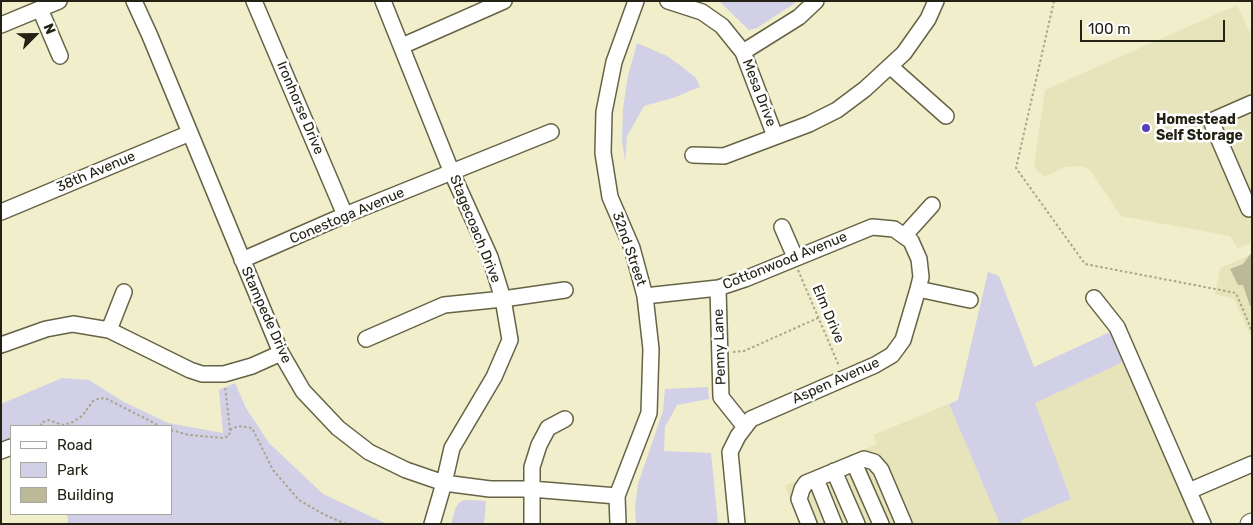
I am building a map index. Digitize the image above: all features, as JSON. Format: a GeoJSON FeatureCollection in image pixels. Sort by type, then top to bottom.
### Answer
{"type":"FeatureCollection","features":[{"type":"Feature","properties":{"kind":"street"},"geometry":{"type":"LineString","coordinates":[[1,25],[59,1]]}},
{"type":"Feature","properties":{"kind":"street","name":"Stampede Drive"},"geometry":{"type":"LineString","coordinates":[[134,1],[281,352],[303,391],[338,428],[369,452],[406,470],[444,484],[490,489],[531,489],[617,496]]}},
{"type":"Feature","properties":{"kind":"street","name":"Ironhorse Drive"},"geometry":{"type":"LineString","coordinates":[[254,1],[345,215]]}},
{"type":"Feature","properties":{"kind":"street","name":"Stagecoach Drive"},"geometry":{"type":"LineString","coordinates":[[383,1],[452,172],[490,258],[503,299],[510,340],[494,377],[452,448],[432,524]]}},
{"type":"Feature","properties":{"kind":"street"},"geometry":{"type":"LineString","coordinates":[[402,46],[504,1]]}},
{"type":"Feature","properties":{"kind":"street","name":"32nd Street"},"geometry":{"type":"LineString","coordinates":[[617,496],[649,413],[651,349],[645,296],[632,248],[610,197],[603,153],[604,112],[614,62],[636,1]]}},
{"type":"Feature","properties":{"kind":"street","name":"Mesa Drive"},"geometry":{"type":"LineString","coordinates":[[668,1],[702,12],[722,26],[743,52],[776,136]]}},
{"type":"Feature","properties":{"kind":"street"},"geometry":{"type":"LineString","coordinates":[[743,52],[798,18],[816,1]]}},
{"type":"Feature","properties":{"kind":"street"},"geometry":{"type":"LineString","coordinates":[[693,155],[724,156],[809,124],[837,110],[891,67],[904,53],[923,26],[936,1]]}},
{"type":"Feature","properties":{"kind":"street"},"geometry":{"type":"LineString","coordinates":[[40,9],[60,56]]}},
{"type":"Feature","properties":{"kind":"street"},"geometry":{"type":"LineString","coordinates":[[891,67],[946,116]]}},
{"type":"Feature","properties":{"kind":"street"},"geometry":{"type":"LineString","coordinates":[[1252,103],[1211,121],[1250,208],[1252,208]]}},
{"type":"Feature","properties":{"kind":"street","name":"38th Avenue"},"geometry":{"type":"LineString","coordinates":[[1,212],[190,132]]}},
{"type":"Feature","properties":{"kind":"street","name":"Conestoga Avenue"},"geometry":{"type":"LineString","coordinates":[[242,260],[345,215],[551,132]]}},
{"type":"Feature","properties":{"kind":"street"},"geometry":{"type":"LineString","coordinates":[[899,232],[932,205]]}},
{"type":"Feature","properties":{"kind":"street"},"geometry":{"type":"LineString","coordinates":[[782,227],[794,258]]}},
{"type":"Feature","properties":{"kind":"street","name":"Cottonwood Avenue"},"geometry":{"type":"LineString","coordinates":[[645,296],[718,288],[745,279],[872,227],[899,232]]}},
{"type":"Feature","properties":{"kind":"street","name":"Aspen Avenue"},"geometry":{"type":"LineString","coordinates":[[737,524],[730,452],[751,419],[875,365],[892,355],[902,340],[921,277],[919,259],[911,241],[899,232]]}},
{"type":"Feature","properties":{"kind":"street","name":"Penny Lane"},"geometry":{"type":"LineString","coordinates":[[718,288],[721,396],[745,427]]}},
{"type":"Feature","properties":{"kind":"street"},"geometry":{"type":"LineString","coordinates":[[918,288],[970,300]]}},
{"type":"Feature","properties":{"kind":"street"},"geometry":{"type":"LineString","coordinates":[[366,340],[444,305],[565,290]]}},
{"type":"Feature","properties":{"kind":"street"},"geometry":{"type":"LineString","coordinates":[[109,330],[124,292]]}},
{"type":"Feature","properties":{"kind":"street"},"geometry":{"type":"LineString","coordinates":[[1094,298],[1117,326],[1203,524]]}},
{"type":"Feature","properties":{"kind":"street"},"geometry":{"type":"LineString","coordinates":[[1,345],[46,329],[72,324],[109,330],[190,370],[202,374],[224,374],[252,366],[281,352]]}},
{"type":"Feature","properties":{"kind":"street"},"geometry":{"type":"LineString","coordinates":[[532,524],[532,467],[539,444],[548,428],[565,419]]}},
{"type":"Feature","properties":{"kind":"street"},"geometry":{"type":"LineString","coordinates":[[809,524],[799,498],[806,483],[864,459],[874,462],[881,470],[904,524]]}},
{"type":"Feature","properties":{"kind":"street"},"geometry":{"type":"LineString","coordinates":[[854,463],[881,524]]}},
{"type":"Feature","properties":{"kind":"street"},"geometry":{"type":"LineString","coordinates":[[1189,491],[1252,464]]}},
{"type":"Feature","properties":{"kind":"street"},"geometry":{"type":"LineString","coordinates":[[834,471],[857,524]]}},
{"type":"Feature","properties":{"kind":"street"},"geometry":{"type":"LineString","coordinates":[[816,479],[834,524]]}},
{"type":"Feature","properties":{"kind":"street"},"geometry":{"type":"LineString","coordinates":[[617,496],[618,524]]}},
{"type":"Feature","properties":{"kind":"path"},"geometry":{"type":"LineString","coordinates":[[1054,1],[1016,168],[1085,264],[1236,293],[1252,331]]}},
{"type":"Feature","properties":{"kind":"path","name":"Elm Drive"},"geometry":{"type":"LineString","coordinates":[[794,258],[844,378]]}},
{"type":"Feature","properties":{"kind":"path"},"geometry":{"type":"LineString","coordinates":[[721,352],[744,351],[818,318]]}},
{"type":"Feature","properties":{"kind":"path"},"geometry":{"type":"LineString","coordinates":[[172,430],[189,436],[223,438],[229,436],[224,374]]}},
{"type":"Feature","properties":{"kind":"path"},"geometry":{"type":"LineString","coordinates":[[41,425],[41,423],[48,420],[63,425],[73,422],[82,416],[93,401],[107,398],[158,425]]}},
{"type":"Feature","properties":{"kind":"path"},"geometry":{"type":"LineString","coordinates":[[230,430],[238,426],[252,428],[273,470],[299,500],[323,514],[346,524]]}},
{"type":"Feature","properties":{"kind":"shaded area","name":"Homestead Self Storage"},"geometry":{"type":"Polygon","coordinates":[[[1237,5],[1252,37],[1252,242],[1238,249],[1230,236],[1121,216],[1090,170],[1082,166],[1065,167],[1044,177],[1034,167],[1045,90],[1237,5]]]}},
{"type":"Feature","properties":{"kind":"shaded area"},"geometry":{"type":"Polygon","coordinates":[[[1252,254],[1252,338],[1234,299],[1215,294],[1220,268],[1252,254]]]}},
{"type":"Feature","properties":{"kind":"shaded area"},"geometry":{"type":"Polygon","coordinates":[[[1125,361],[1205,516],[1188,524],[1022,524],[1020,520],[1071,499],[1034,403],[1125,361]]]}},
{"type":"Feature","properties":{"kind":"shaded area"},"geometry":{"type":"Polygon","coordinates":[[[949,404],[1000,524],[800,524],[785,486],[877,444],[873,435],[949,404]]]}},
{"type":"Feature","properties":{"kind":"green space"},"geometry":{"type":"Polygon","coordinates":[[[719,1],[798,1],[757,28],[749,30],[719,1]]]}},
{"type":"Feature","properties":{"kind":"green space"},"geometry":{"type":"Polygon","coordinates":[[[637,43],[667,56],[696,78],[700,87],[673,98],[644,106],[627,136],[625,162],[622,140],[623,108],[628,76],[637,43]]]}},
{"type":"Feature","properties":{"kind":"green space"},"geometry":{"type":"Polygon","coordinates":[[[988,272],[999,276],[1034,367],[1110,332],[1125,361],[1035,403],[1071,499],[1021,520],[1022,524],[1000,524],[949,404],[958,400],[988,272]]]}},
{"type":"Feature","properties":{"kind":"green space"},"geometry":{"type":"Polygon","coordinates":[[[62,378],[89,380],[124,402],[168,423],[223,433],[219,390],[235,383],[246,408],[269,443],[323,494],[387,524],[66,524],[68,521],[67,515],[172,515],[172,425],[10,425],[10,456],[1,460],[1,404],[62,378]]]}},
{"type":"Feature","properties":{"kind":"green space"},"geometry":{"type":"Polygon","coordinates":[[[708,387],[709,399],[677,405],[665,427],[664,451],[711,453],[718,524],[636,524],[635,508],[638,484],[663,411],[665,389],[708,387]]]}},
{"type":"Feature","properties":{"kind":"green space"},"geometry":{"type":"Polygon","coordinates":[[[461,501],[486,501],[484,524],[451,524],[456,507],[461,501]]]}},
{"type":"Feature","properties":{"kind":"building"},"geometry":{"type":"Polygon","coordinates":[[[1252,252],[1252,306],[1250,306],[1243,285],[1238,285],[1230,269],[1243,264],[1252,252]]]}},
{"type":"Feature","properties":{"kind":"place","name":"Homestead Self Storage"},"geometry":{"type":"Point","coordinates":[1146,128]}}]}
